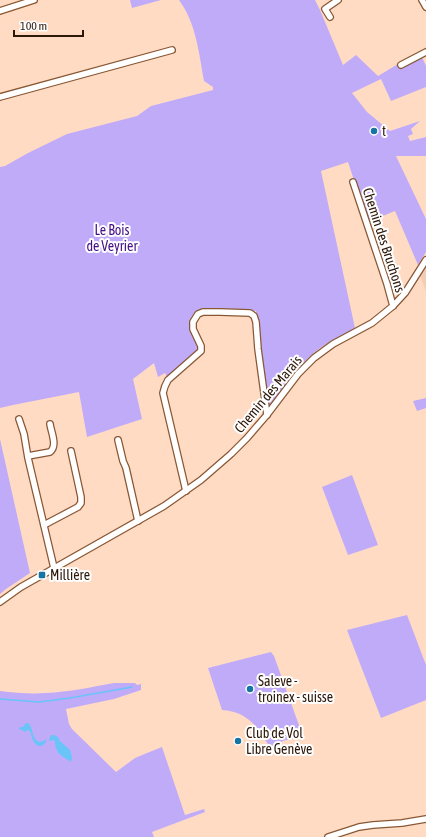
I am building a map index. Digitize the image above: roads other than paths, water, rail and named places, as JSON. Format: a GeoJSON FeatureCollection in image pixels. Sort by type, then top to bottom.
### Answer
{"type":"FeatureCollection","features":[{"type":"Feature","properties":{"kind":"street"},"geometry":{"type":"LineString","coordinates":[[0,11],[34,0]]}},
{"type":"Feature","properties":{"kind":"street"},"geometry":{"type":"LineString","coordinates":[[330,17],[325,9],[338,0]]}},
{"type":"Feature","properties":{"kind":"street"},"geometry":{"type":"LineString","coordinates":[[422,0],[426,6]]}},
{"type":"Feature","properties":{"kind":"street"},"geometry":{"type":"LineString","coordinates":[[0,97],[172,50]]}},
{"type":"Feature","properties":{"kind":"street"},"geometry":{"type":"LineString","coordinates":[[401,65],[426,52]]}},
{"type":"Feature","properties":{"kind":"street","name":"Chemin des Bruchons"},"geometry":{"type":"LineString","coordinates":[[352,182],[387,284],[393,306]]}},
{"type":"Feature","properties":{"kind":"street","name":"Chemin des Marais"},"geometry":{"type":"LineString","coordinates":[[0,602],[21,587],[164,506],[205,476],[247,438],[267,415],[298,374],[314,358],[333,344],[372,323],[393,306],[407,289],[426,260]]}},
{"type":"Feature","properties":{"kind":"street"},"geometry":{"type":"LineString","coordinates":[[186,491],[163,393],[164,381],[201,351],[201,346],[192,329],[192,322],[198,314],[202,312],[250,313],[254,316],[267,415]]}},
{"type":"Feature","properties":{"kind":"street"},"geometry":{"type":"LineString","coordinates":[[19,419],[24,434],[54,568]]}},
{"type":"Feature","properties":{"kind":"street"},"geometry":{"type":"LineString","coordinates":[[28,456],[50,452],[52,450],[54,444],[50,424]]}},
{"type":"Feature","properties":{"kind":"street"},"geometry":{"type":"LineString","coordinates":[[118,440],[138,521]]}},
{"type":"Feature","properties":{"kind":"street"},"geometry":{"type":"LineString","coordinates":[[44,526],[81,504],[81,497],[71,451]]}},
{"type":"Feature","properties":{"kind":"street"},"geometry":{"type":"LineString","coordinates":[[328,837],[359,826],[402,823],[426,819]]}},
{"type":"Feature","properties":{"kind":"water"},"geometry":{"type":"Polygon","coordinates":[[[26,723],[30,725],[33,735],[37,741],[39,742],[47,739],[43,745],[39,746],[36,744],[30,731],[27,730],[26,732],[19,729],[26,723]]]}},
{"type":"Feature","properties":{"kind":"water"},"geometry":{"type":"Polygon","coordinates":[[[51,735],[57,736],[60,741],[70,750],[72,757],[71,762],[58,752],[54,740],[49,740],[51,735]]]}},
{"type":"Feature","properties":{"kind":"waterway"},"geometry":{"type":"LineString","coordinates":[[0,699],[39,702],[132,687]]}},
{"type":"Feature","properties":{"kind":"place","name":"t"},"geometry":{"type":"Point","coordinates":[374,131]}},
{"type":"Feature","properties":{"kind":"place","name":"Millière"},"geometry":{"type":"Point","coordinates":[42,575]}},
{"type":"Feature","properties":{"kind":"place","name":"Saleve - troinex - suisse"},"geometry":{"type":"Point","coordinates":[250,689]}},
{"type":"Feature","properties":{"kind":"place","name":"Club de Vol Libre Genève"},"geometry":{"type":"Point","coordinates":[238,741]}},
{"type":"Feature","properties":{"kind":"park label","name":"Le Bois de Veyrier"},"geometry":{"type":"Point","coordinates":[112,238]}}]}
